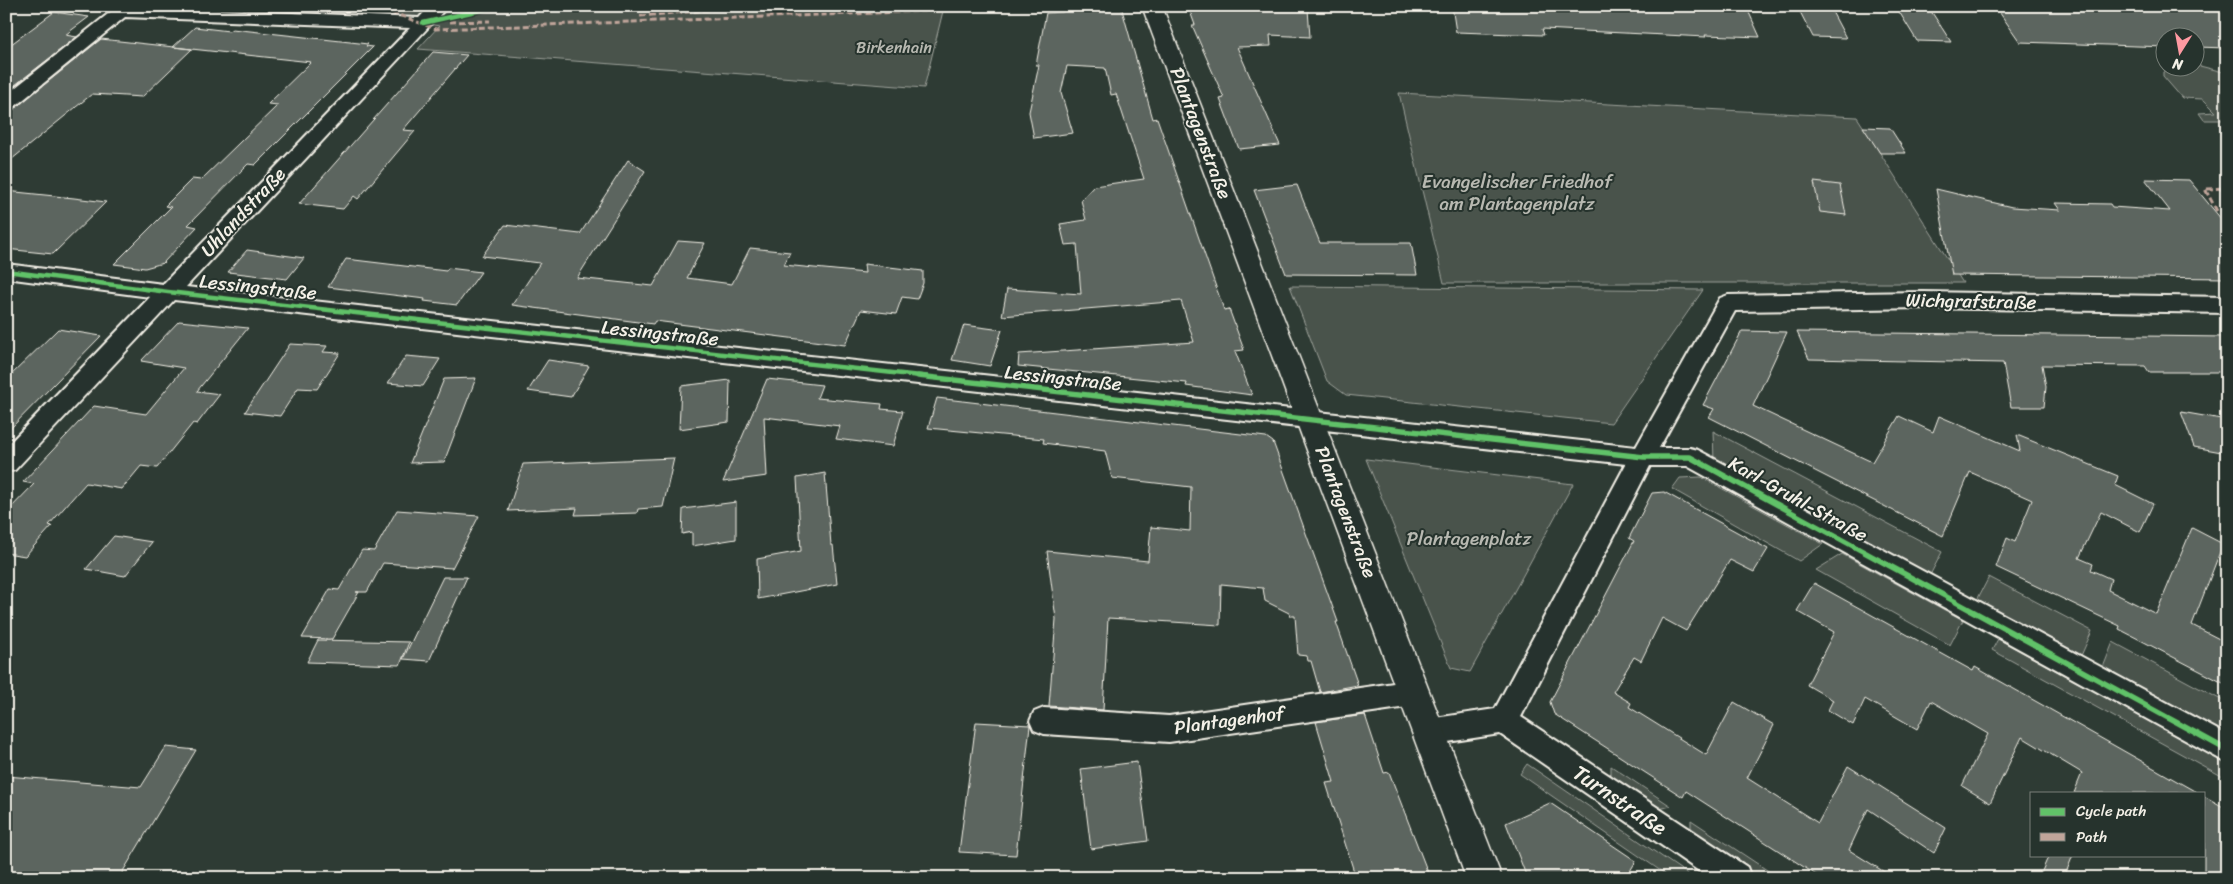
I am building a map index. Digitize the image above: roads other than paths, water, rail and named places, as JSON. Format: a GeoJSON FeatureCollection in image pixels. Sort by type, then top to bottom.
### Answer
{"type":"FeatureCollection","features":[{"type":"Feature","properties":{"kind":"street","name":"Uhlandstraße"},"geometry":{"type":"LineString","coordinates":[[6,463],[440,6]]}},
{"type":"Feature","properties":{"kind":"street","name":"Plantagenstraße"},"geometry":{"type":"LineString","coordinates":[[1152,6],[1484,878]]}},
{"type":"Feature","properties":{"kind":"street"},"geometry":{"type":"LineString","coordinates":[[6,104],[126,9],[423,23]]}},
{"type":"Feature","properties":{"kind":"street","name":"Lessingstraße"},"geometry":{"type":"LineString","coordinates":[[6,271],[168,292],[1311,421]]}},
{"type":"Feature","properties":{"kind":"street","name":"Wichgrafstraße"},"geometry":{"type":"LineString","coordinates":[[1644,457],[1728,303],[1923,300],[2227,305]]}},
{"type":"Feature","properties":{"kind":"street","name":"Karl-Gruhl-Straße"},"geometry":{"type":"LineString","coordinates":[[1311,421],[1644,457],[1690,457],[2227,750]]}},
{"type":"Feature","properties":{"kind":"street"},"geometry":{"type":"LineString","coordinates":[[1428,732],[1504,721],[1644,457]]}},
{"type":"Feature","properties":{"kind":"street","name":"Plantagenhof"},"geometry":{"type":"LineString","coordinates":[[1044,721],[1169,729],[1414,693]]}},
{"type":"Feature","properties":{"kind":"street","name":"Turnstraße"},"geometry":{"type":"LineString","coordinates":[[1504,721],[1736,878]]}},
{"type":"Feature","properties":{"kind":"park label","name":"Birkenhain"},"geometry":{"type":"Point","coordinates":[894,47]}},
{"type":"Feature","properties":{"kind":"park label","name":"Evangelischer Friedhof am Plantagenplatz"},"geometry":{"type":"Point","coordinates":[1517,192]}},
{"type":"Feature","properties":{"kind":"park label","name":"Plantagenplatz"},"geometry":{"type":"Point","coordinates":[1469,538]}}]}
